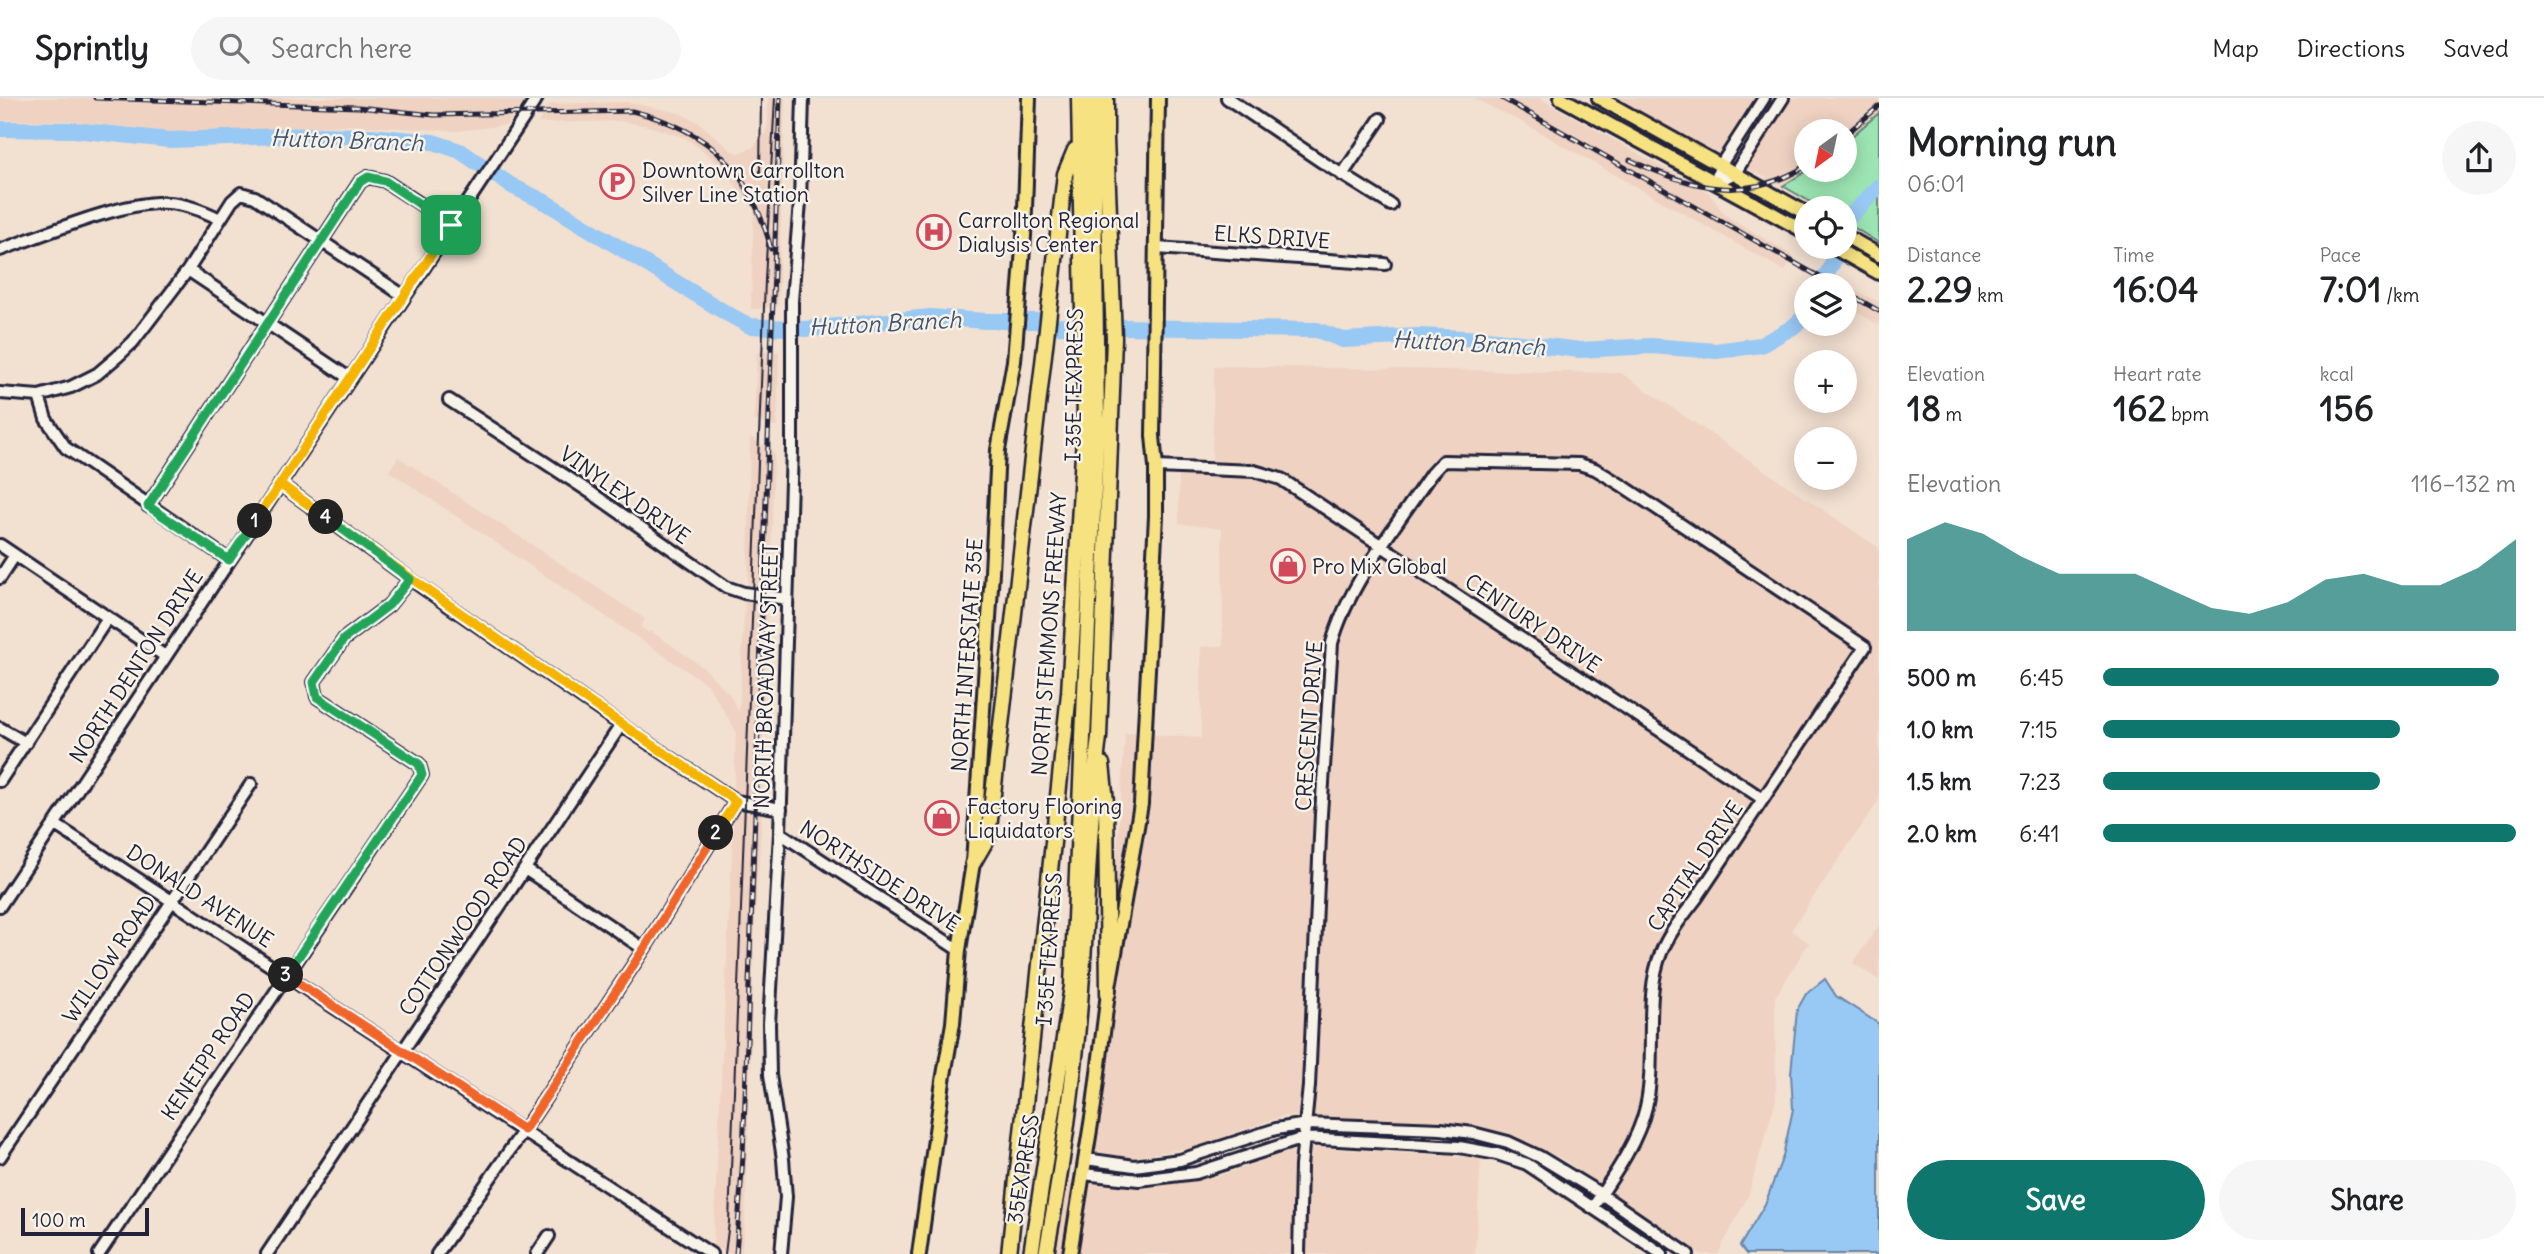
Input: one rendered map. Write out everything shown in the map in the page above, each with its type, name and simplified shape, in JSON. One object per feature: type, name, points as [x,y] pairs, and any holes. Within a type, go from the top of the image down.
[{"type":"highway","name":"NORTH STEMMONS FREEWAY","points":[[1046,1254],[1056,1202],[1082,979],[1099,737],[1098,422],[1078,145],[1079,98]]},
{"type":"highway","name":"I 35E TEXPRESS","points":[[1056,1090],[1072,986],[1098,422],[1093,98]]},
{"type":"highway","name":"NORTH STEMMONS FREEWAY","points":[[1009,1254],[1098,422],[1114,338],[1106,98]]},
{"type":"highway","points":[[972,863],[988,838],[1065,174],[1078,145]]},
{"type":"highway","points":[[1099,737],[1106,802],[1108,993]]},
{"type":"highway","name":"35EXPRESS","points":[[1031,1254],[1056,1090]]},
{"type":"main road","name":"NORTH INTERSTATE 35E","points":[[919,1254],[953,1023],[959,950],[972,863],[998,450],[1014,361],[1020,292],[1029,98]]},
{"type":"main road","points":[[1561,98],[1794,225]]},
{"type":"main road","points":[[1599,98],[1794,206]]},
{"type":"main road","points":[[1070,1254],[1108,993],[1141,804],[1150,650],[1156,467],[1153,436],[1158,101]]},
{"type":"main road","points":[[1857,242],[1879,255]]},
{"type":"main road","points":[[1855,259],[1878,272]]},
{"type":"street","name":"NORTH DENTON DRIVE","points":[[0,906],[472,192],[537,98]]},
{"type":"street","name":"NORTH BROADWAY STREET","points":[[780,1254],[786,1197],[770,1075],[769,1042],[781,809],[792,449],[792,302],[800,202],[803,98]]},
{"type":"street","points":[[1227,98],[1391,205]]},
{"type":"street","points":[[1715,183],[1720,166],[1765,98]]},
{"type":"street","points":[[1715,183],[1735,173],[1783,98]]},
{"type":"street","points":[[1342,175],[1381,119]]},
{"type":"street","points":[[148,506],[360,182],[368,177],[385,181],[451,225]]},
{"type":"street","points":[[0,393],[39,396],[71,387],[97,374],[133,342],[188,270],[232,201],[241,193],[255,197],[404,296]]},
{"type":"street","points":[[0,250],[111,212],[145,204],[189,206],[220,219]]},
{"type":"street","name":"ELKS DRIVE","points":[[1157,248],[1385,264]]},
{"type":"street","points":[[188,270],[349,378]]},
{"type":"street","points":[[39,396],[46,419],[66,448],[229,560]]},
{"type":"street","name":"VINYLEX DRIVE","points":[[449,400],[593,494],[718,582],[744,593],[787,599]]},
{"type":"street","name":"CRESCENT DRIVE","points":[[1300,1254],[1332,643],[1343,611],[1431,474],[1443,461],[1587,466],[1623,486],[1865,647]]},
{"type":"street","name":"CENTURY DRIVE","points":[[1156,467],[1254,471],[1281,479],[1763,799]]},
{"type":"street","name":"NORTHSIDE DRIVE","points":[[280,484],[410,579],[736,801],[781,809]]},
{"type":"street","points":[[0,545],[165,656]]},
{"type":"street","points":[[0,578],[15,555]]},
{"type":"street","name":"KENEIPP ROAD","points":[[99,1254],[422,775],[419,764],[317,697],[314,682],[344,639],[389,605],[410,579]]},
{"type":"street","points":[[0,781],[107,619]]},
{"type":"street","name":"CAPITAL DRIVE","points":[[1593,1207],[1638,1131],[1646,1109],[1652,1072],[1651,1027],[1655,978],[1660,954],[1675,926],[1696,899],[1865,647]]},
{"type":"street","name":"COTTONWOOD ROAD","points":[[267,1254],[621,725]]},
{"type":"street","points":[[0,728],[26,743]]},
{"type":"street","name":"WILLOW ROAD","points":[[0,1157],[251,784]]},
{"type":"street","points":[[437,1254],[524,1130],[644,949],[736,801]]},
{"type":"street","name":"DONALD AVENUE","points":[[54,824],[711,1254]]},
{"type":"street","name":"NORTHSIDE DRIVE","points":[[780,833],[959,950]]},
{"type":"street","points":[[525,869],[644,949]]},
{"type":"street","points":[[1086,1158],[1133,1166],[1180,1160],[1276,1129],[1307,1124],[1441,1129],[1482,1135],[1530,1152],[1601,1194],[1688,1254]]},
{"type":"street","points":[[1083,1174],[1139,1180],[1196,1173],[1304,1138],[1459,1147],[1497,1154],[1527,1164],[1662,1254]]},
{"type":"street","points":[[537,1254],[549,1236]]},
{"type":"shaded area","points":[[0,98],[527,98],[507,125],[458,131],[350,125],[181,133],[68,121],[0,120]]},
{"type":"shaded area","points":[[768,98],[785,98],[778,307],[751,309],[754,209],[720,165],[697,146],[685,138],[649,126],[619,121],[538,123],[550,104],[626,102],[679,113],[698,122],[732,151],[739,153],[753,147],[765,133],[768,125]]},
{"type":"shaded area","points":[[1473,98],[1539,98],[1709,193],[1725,215],[1794,256],[1785,271],[1518,120]]},
{"type":"shaded area","points":[[1617,98],[1879,98],[1879,113],[1857,132],[1857,119],[1794,119],[1794,179],[1783,186],[1709,150]]},
{"type":"shaded area","points":[[1857,292],[1879,302],[1879,325],[1857,312]]},
{"type":"shaded area","points":[[757,352],[779,352],[775,427],[754,420]]},
{"type":"shaded area","points":[[1214,366],[1621,373],[1879,548],[1879,800],[1791,930],[1809,943],[1775,997],[1776,1099],[1748,1196],[1718,1254],[1701,1254],[1561,1158],[1506,1135],[1426,1121],[1283,1116],[1194,1147],[1128,1158],[1092,1151],[1100,1115],[1125,733],[1201,738],[1201,647],[1223,646],[1222,529],[1179,523],[1179,460],[1212,461]]},
{"type":"shaded area","points":[[750,437],[774,452],[770,588],[748,585]]},
{"type":"shaded area","points":[[398,457],[645,619],[640,627],[649,633],[651,631],[704,668],[729,694],[739,713],[745,599],[767,605],[761,796],[759,798],[734,793],[736,731],[708,685],[389,471]]},
{"type":"shaded area","points":[[734,812],[762,813],[755,917],[745,1223],[741,1254],[731,1254],[713,1246]]},
{"type":"shaded area","points":[[1879,925],[1879,980],[1853,963]]},
{"type":"shaded area","points":[[1318,1148],[1481,1158],[1475,1254],[1042,1254],[1054,1179],[1153,1187],[1219,1176],[1288,1152]]},
{"type":"green space","points":[[1879,113],[1879,243],[1857,229],[1857,196],[1800,196],[1783,186],[1794,179],[1794,182],[1857,182],[1857,132]]},
{"type":"water","points":[[1825,979],[1836,996],[1879,1024],[1879,1254],[1746,1254],[1740,1246],[1765,1204],[1783,1156],[1793,1109],[1791,1073],[1797,1010],[1806,994]]},
{"type":"waterway","name":"Hutton Branch","points":[[0,129],[74,130],[170,140],[313,135],[371,136],[433,142],[460,151],[512,186],[547,203],[750,326],[806,329],[930,317],[1044,321],[1054,326],[1317,330],[1343,340],[1418,336],[1487,339],[1580,350],[1651,346],[1716,351],[1761,345],[1794,326]]},
{"type":"waterway","name":"Hutton Branch","points":[[1857,209],[1879,186]]},
{"type":"waterway","name":"Hutton Branch","points":[[1827,273],[1833,259]]},
{"type":"tram line","points":[[760,175],[761,98]]},
{"type":"tram line","points":[[725,1254],[729,1222],[765,280],[775,98]]},
{"type":"railway","points":[[95,98],[358,107],[434,115],[632,111],[684,130],[724,158],[752,198],[771,249]]},
{"type":"railway","points":[[736,1254],[743,1156],[780,98]]},
{"type":"railway","points":[[1502,98],[1813,273]]},
{"type":"railway","points":[[1857,125],[1879,106]]},
{"type":"railway","points":[[1630,160],[1675,178],[1718,188],[1761,185],[1794,172]]},
{"type":"railway","points":[[1857,298],[1879,311]]},
{"type":"place","name":"Downtown Carrollton Silver Line Station","points":[[617,182]]},
{"type":"place","name":"Carrollton Regional Dialysis Center","points":[[934,232]]},
{"type":"place","name":"Pro Mix Global","points":[[1288,566]]},
{"type":"place","name":"Factory Flooring Liquidators","points":[[942,818]]},
{"type":"route","points":[[451,225],[280,484],[345,531],[410,579],[389,605],[344,639],[314,682],[317,697],[419,764],[422,775],[286,975],[524,1130],[644,949],[736,801],[410,579],[280,484],[229,560],[148,506],[360,182],[368,177],[385,181],[451,225]]}]
